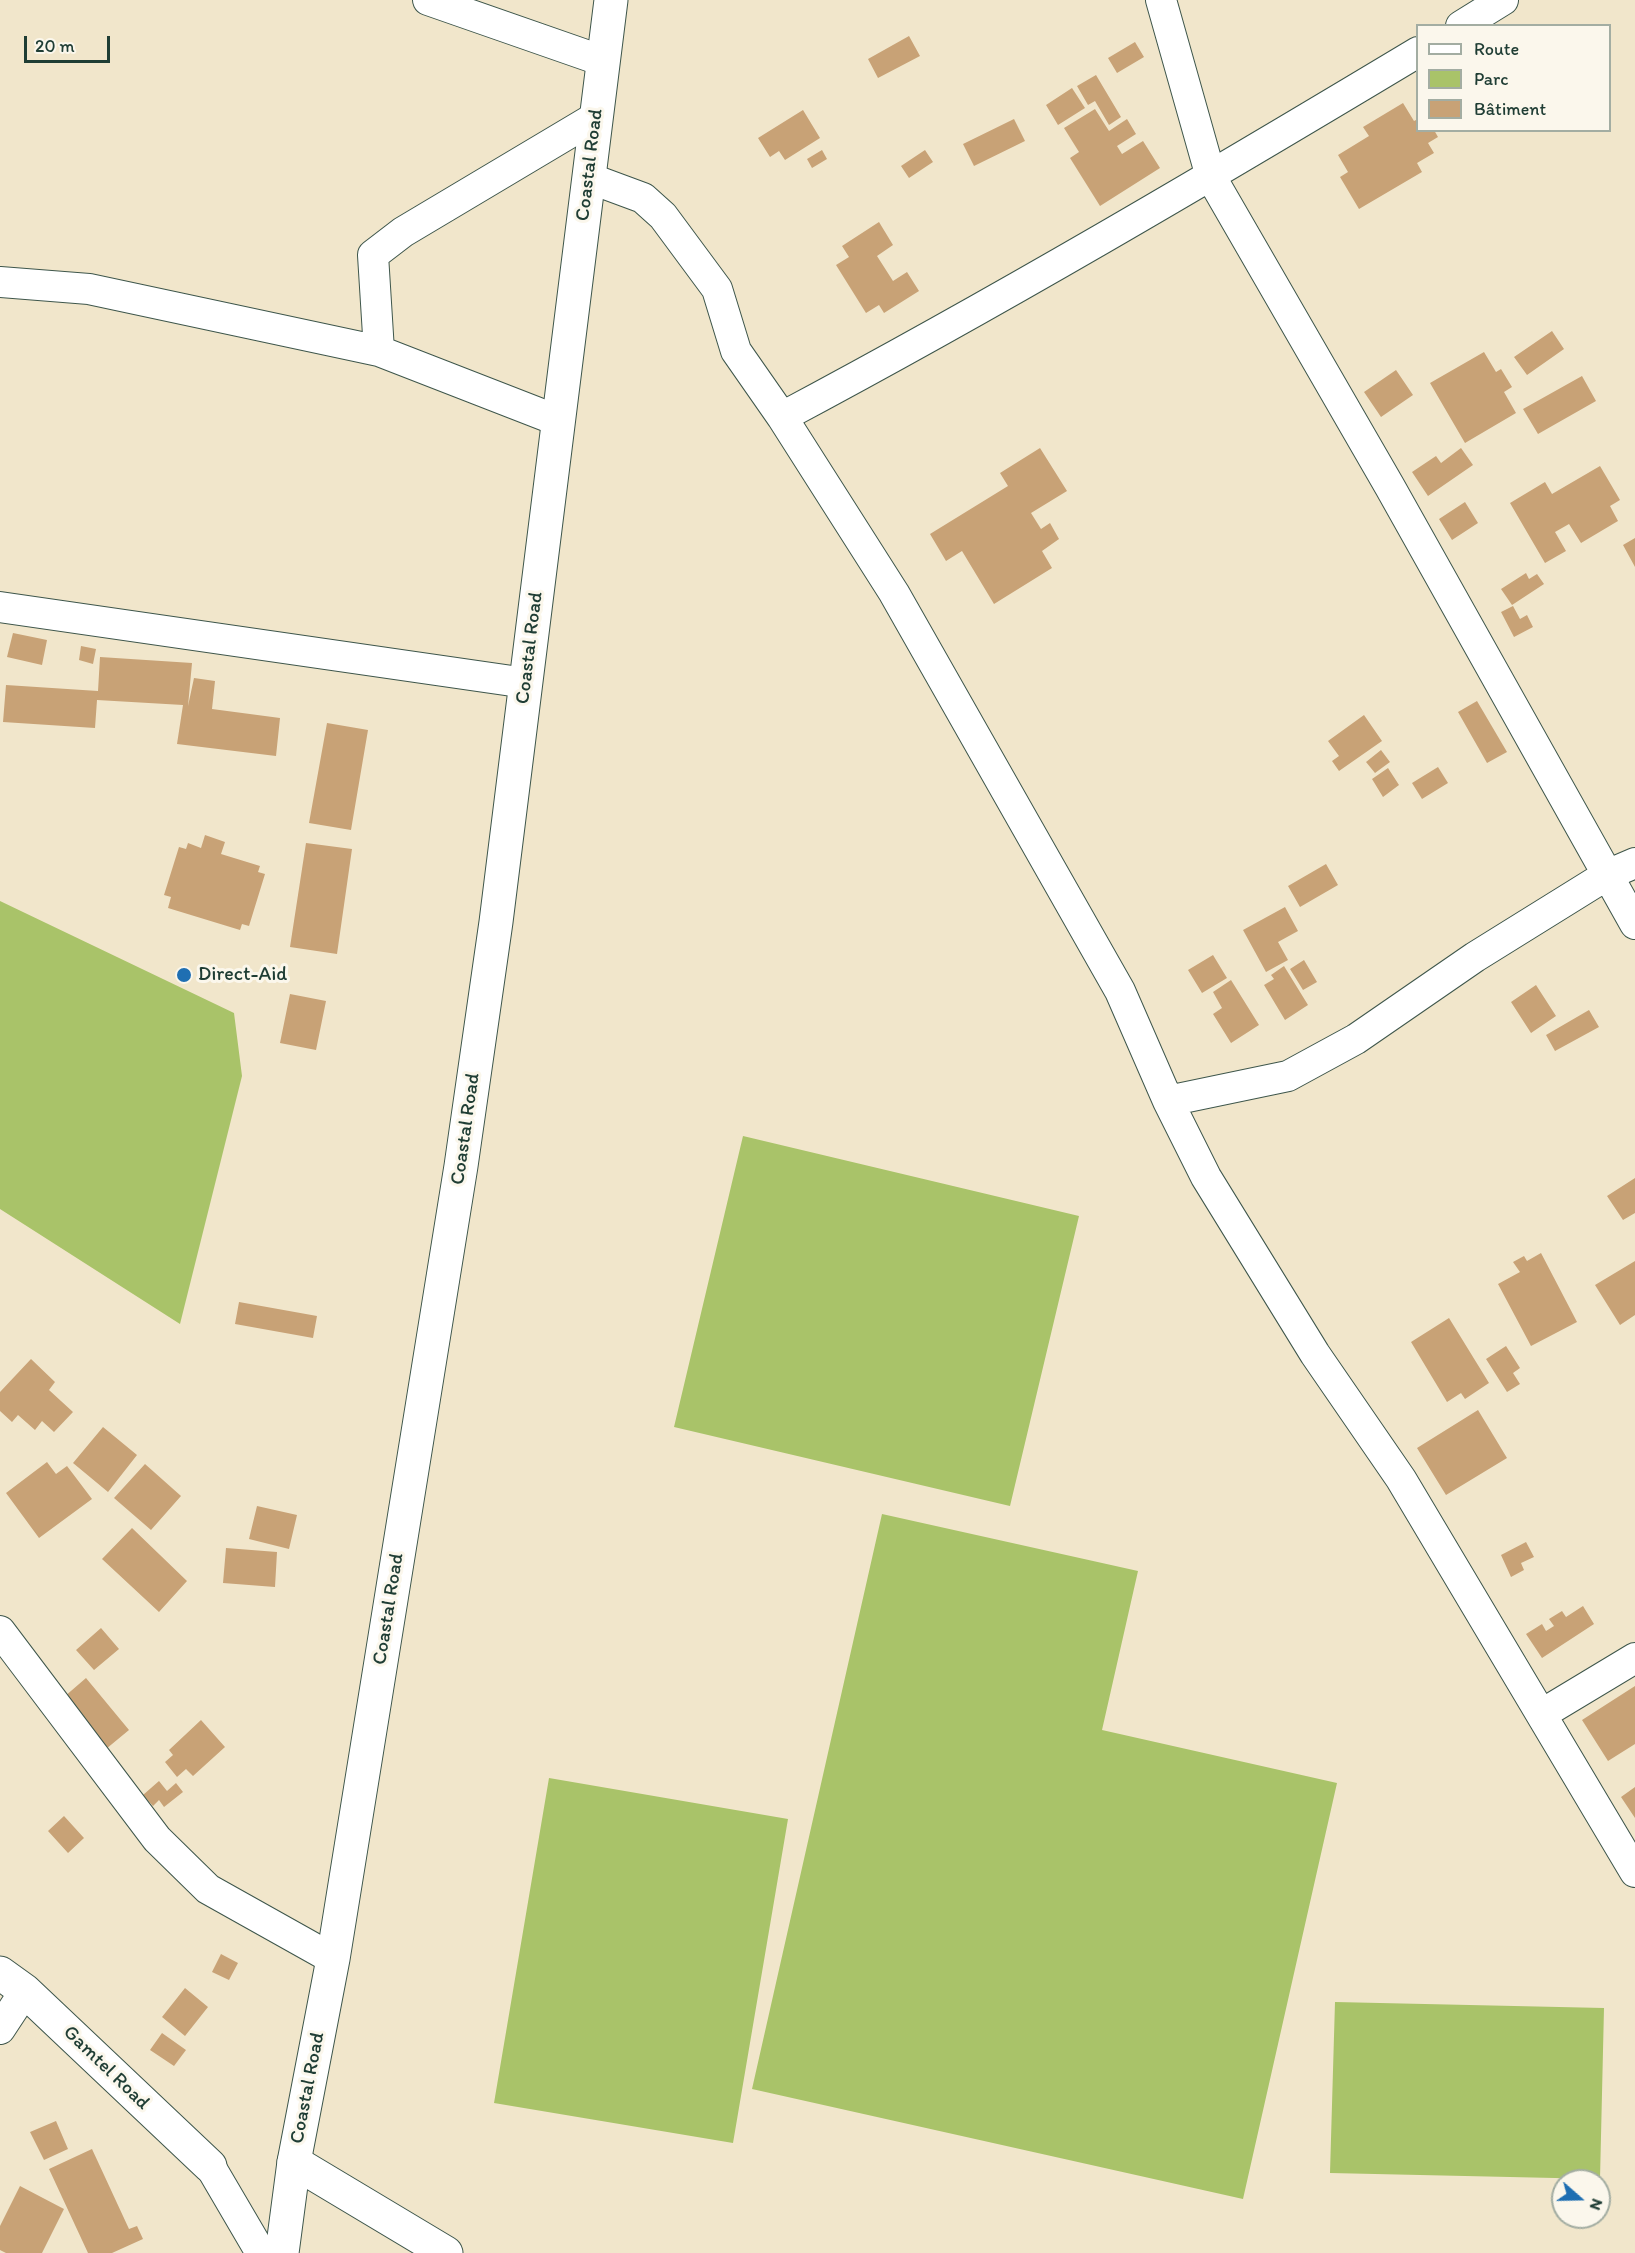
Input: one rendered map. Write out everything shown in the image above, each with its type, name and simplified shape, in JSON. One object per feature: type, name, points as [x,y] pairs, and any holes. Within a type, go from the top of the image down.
[{"type":"main road","name":"Coastal Road","points":[[282,2253],[294,2162],[333,1959],[461,1166],[496,922],[611,0]]},
{"type":"main road","name":"Gamtel Road","points":[[12,1982],[210,2166]]},
{"type":"main road","points":[[294,2162],[446,2253]]},
{"type":"street","points":[[428,0],[603,61]]},
{"type":"street","points":[[1161,0],[1211,177],[1390,487],[1635,924]]},
{"type":"street","points":[[1464,24],[1503,0]]},
{"type":"street","points":[[782,417],[960,321],[1211,177],[1416,53]]},
{"type":"street","points":[[379,351],[374,255],[404,232],[596,117]]},
{"type":"street","points":[[589,178],[643,198],[663,216],[717,289],[736,351],[782,417],[894,593],[1120,991],[1168,1101],[1206,1177],[1315,1354],[1401,1479],[1635,1872]]},
{"type":"street","points":[[0,282],[89,289],[379,351],[559,421]]},
{"type":"street","points":[[0,607],[526,682]]},
{"type":"street","points":[[1168,1101],[1288,1076],[1356,1039],[1475,957],[1607,875],[1635,863]]},
{"type":"street","points":[[0,1631],[157,1839],[208,1890],[333,1959]]},
{"type":"street","points":[[1542,1714],[1635,1658]]},
{"type":"street","points":[[0,2029],[12,1982]]},
{"type":"street","points":[[210,2166],[261,2253]]},
{"type":"green space","points":[[0,901],[234,1013],[242,1076],[180,1324],[0,1209]]},
{"type":"green space","points":[[743,1136],[1079,1216],[1010,1506],[674,1427]]},
{"type":"green space","points":[[882,1514],[1138,1571],[1102,1730],[1337,1783],[1243,2199],[752,2089]]},
{"type":"green space","points":[[549,1778],[788,1819],[733,2143],[494,2103]]},
{"type":"green space","points":[[1335,2002],[1604,2008],[1600,2169],[1551,2169],[1551,2178],[1330,2173]]},
{"type":"building","points":[[909,36],[920,56],[878,78],[868,59]]},
{"type":"building","points":[[1135,42],[1144,57],[1117,73],[1108,58]]},
{"type":"building","points":[[1096,75],[1121,117],[1109,125],[1095,101],[1088,105],[1077,86]]},
{"type":"building","points":[[1072,88],[1085,108],[1058,125],[1046,105]]},
{"type":"building","points":[[1403,103],[1414,121],[1416,120],[1416,132],[1435,132],[1438,137],[1428,143],[1434,153],[1417,163],[1422,172],[1359,209],[1340,177],[1348,172],[1338,155],[1369,136],[1363,127]]},
{"type":"building","points":[[1095,109],[1109,131],[1127,119],[1136,134],[1117,146],[1122,154],[1143,141],[1160,168],[1100,206],[1070,158],[1079,152],[1064,128]]},
{"type":"building","points":[[803,110],[820,138],[785,160],[779,151],[770,157],[758,138]]},
{"type":"building","points":[[1014,119],[1025,141],[974,166],[963,144]]},
{"type":"building","points":[[822,150],[827,159],[812,168],[807,159]]},
{"type":"building","points":[[925,150],[933,162],[909,178],[901,166]]},
{"type":"building","points":[[879,222],[893,245],[877,256],[893,281],[907,272],[919,291],[884,313],[879,305],[866,313],[836,265],[849,257],[842,246]]},
{"type":"building","points":[[1552,331],[1564,349],[1527,375],[1514,357]]},
{"type":"building","points":[[1484,352],[1496,372],[1501,369],[1512,387],[1504,392],[1516,413],[1465,443],[1430,383]]},
{"type":"building","points":[[1396,370],[1413,395],[1381,417],[1364,392]]},
{"type":"building","points":[[1582,376],[1596,401],[1538,434],[1523,409]]},
{"type":"building","points":[[1040,448],[1067,491],[1031,513],[1041,529],[1050,523],[1059,539],[1042,551],[1052,568],[994,604],[962,551],[946,561],[930,534],[1008,486],[1000,473]]},
{"type":"building","points":[[1461,448],[1473,465],[1428,496],[1412,472],[1436,456],[1441,463]]},
{"type":"building","points":[[1600,466],[1620,500],[1610,506],[1618,521],[1581,543],[1569,524],[1555,532],[1566,551],[1545,563],[1510,503],[1545,482],[1552,494]]},
{"type":"building","points":[[1465,502],[1478,523],[1452,540],[1439,519]]},
{"type":"building","points":[[1635,538],[1635,567],[1623,545]]},
{"type":"building","points":[[1526,573],[1529,579],[1537,574],[1544,584],[1512,605],[1501,589]]},
{"type":"building","points":[[1513,606],[1520,619],[1527,615],[1533,627],[1514,637],[1501,612]]},
{"type":"building","points":[[13,633],[47,640],[42,665],[7,657]]},
{"type":"building","points":[[81,646],[96,649],[93,664],[79,660]]},
{"type":"building","points":[[100,657],[192,663],[188,706],[194,678],[215,681],[212,709],[280,718],[276,756],[177,744],[183,705],[97,700],[95,728],[3,722],[6,685],[98,691]]},
{"type":"building","points":[[1477,701],[1507,752],[1487,763],[1458,712]]},
{"type":"building","points":[[1364,715],[1382,741],[1339,771],[1332,761],[1339,756],[1328,741]]},
{"type":"building","points":[[327,723],[368,730],[351,830],[309,823]]},
{"type":"building","points":[[1381,750],[1390,762],[1375,773],[1366,762]]},
{"type":"building","points":[[1438,767],[1448,783],[1422,799],[1412,783]]},
{"type":"building","points":[[1388,768],[1399,785],[1383,797],[1372,779]]},
{"type":"building","points":[[205,835],[225,842],[221,854],[260,866],[258,872],[265,874],[249,926],[242,924],[240,930],[168,908],[171,897],[164,895],[179,847],[186,849],[188,843],[201,848]]},
{"type":"building","points":[[306,843],[352,849],[337,954],[290,947]]},
{"type":"building","points":[[1326,864],[1338,885],[1300,907],[1288,886]]},
{"type":"building","points":[[1285,907],[1298,931],[1278,942],[1288,960],[1266,972],[1243,930]]},
{"type":"building","points":[[1213,955],[1227,978],[1202,993],[1188,970]]},
{"type":"building","points":[[1304,960],[1317,982],[1303,990],[1290,969]]},
{"type":"building","points":[[1284,966],[1308,1005],[1285,1020],[1264,985],[1274,979],[1271,975]]},
{"type":"building","points":[[1231,980],[1259,1025],[1231,1043],[1213,1014],[1222,1008],[1213,992]]},
{"type":"building","points":[[1536,985],[1556,1016],[1531,1033],[1511,1002]]},
{"type":"building","points":[[290,994],[326,1001],[316,1050],[280,1043]]},
{"type":"building","points":[[1589,1010],[1599,1027],[1555,1051],[1546,1035]]},
{"type":"building","points":[[1635,1178],[1635,1213],[1623,1220],[1607,1196]]},
{"type":"building","points":[[1541,1253],[1577,1322],[1531,1346],[1498,1284],[1520,1272],[1513,1262],[1524,1256],[1527,1261]]},
{"type":"building","points":[[1635,1261],[1635,1315],[1620,1325],[1595,1285]]},
{"type":"building","points":[[239,1302],[317,1316],[313,1338],[235,1324]]},
{"type":"building","points":[[1449,1318],[1489,1383],[1465,1399],[1461,1393],[1447,1402],[1411,1342]]},
{"type":"building","points":[[1506,1346],[1520,1368],[1513,1373],[1520,1384],[1507,1392],[1486,1359]]},
{"type":"building","points":[[31,1359],[55,1382],[49,1390],[73,1412],[54,1432],[42,1421],[35,1430],[18,1415],[12,1422],[0,1411],[0,1392]]},
{"type":"building","points":[[1478,1410],[1507,1458],[1446,1495],[1417,1448]]},
{"type":"building","points":[[103,1427],[137,1455],[108,1492],[73,1463]]},
{"type":"building","points":[[47,1462],[56,1474],[67,1466],[92,1499],[39,1538],[6,1493]]},
{"type":"building","points":[[145,1464],[181,1496],[151,1530],[114,1498]]},
{"type":"building","points":[[257,1506],[297,1515],[289,1549],[249,1539]]},
{"type":"building","points":[[132,1528],[187,1581],[159,1612],[102,1559]]},
{"type":"building","points":[[1526,1542],[1534,1557],[1521,1563],[1524,1570],[1511,1577],[1501,1555]]},
{"type":"building","points":[[226,1548],[277,1552],[275,1587],[223,1583]]},
{"type":"building","points":[[1583,1606],[1594,1624],[1542,1658],[1526,1634],[1542,1624],[1546,1631],[1554,1626],[1549,1619],[1562,1611],[1566,1617]]},
{"type":"building","points":[[101,1628],[119,1649],[94,1670],[76,1650]]},
{"type":"building","points":[[86,1678],[129,1730],[106,1749],[64,1697]]},
{"type":"building","points":[[1635,1686],[1635,1744],[1608,1761],[1582,1720]]},
{"type":"building","points":[[201,1720],[225,1747],[193,1776],[186,1769],[177,1777],[165,1762],[173,1755],[169,1750]]},
{"type":"building","points":[[159,1781],[167,1791],[176,1783],[183,1792],[164,1807],[159,1800],[153,1806],[143,1795]]},
{"type":"building","points":[[1635,1787],[1635,1818],[1621,1797]]},
{"type":"building","points":[[64,1816],[84,1838],[68,1853],[48,1831]]},
{"type":"building","points":[[221,1954],[238,1963],[229,1980],[212,1972]]},
{"type":"building","points":[[185,1988],[208,2007],[185,2036],[162,2017]]},
{"type":"building","points":[[162,2033],[186,2050],[174,2066],[150,2050]]},
{"type":"building","points":[[56,2121],[68,2149],[44,2160],[30,2132]]},
{"type":"building","points":[[92,2149],[129,2229],[137,2226],[143,2239],[112,2253],[88,2253],[49,2169]]},
{"type":"building","points":[[20,2186],[64,2209],[42,2253],[6,2253],[0,2250],[0,2226]]},
{"type":"place","name":"Direct-Aid","points":[[184,975]]}]
